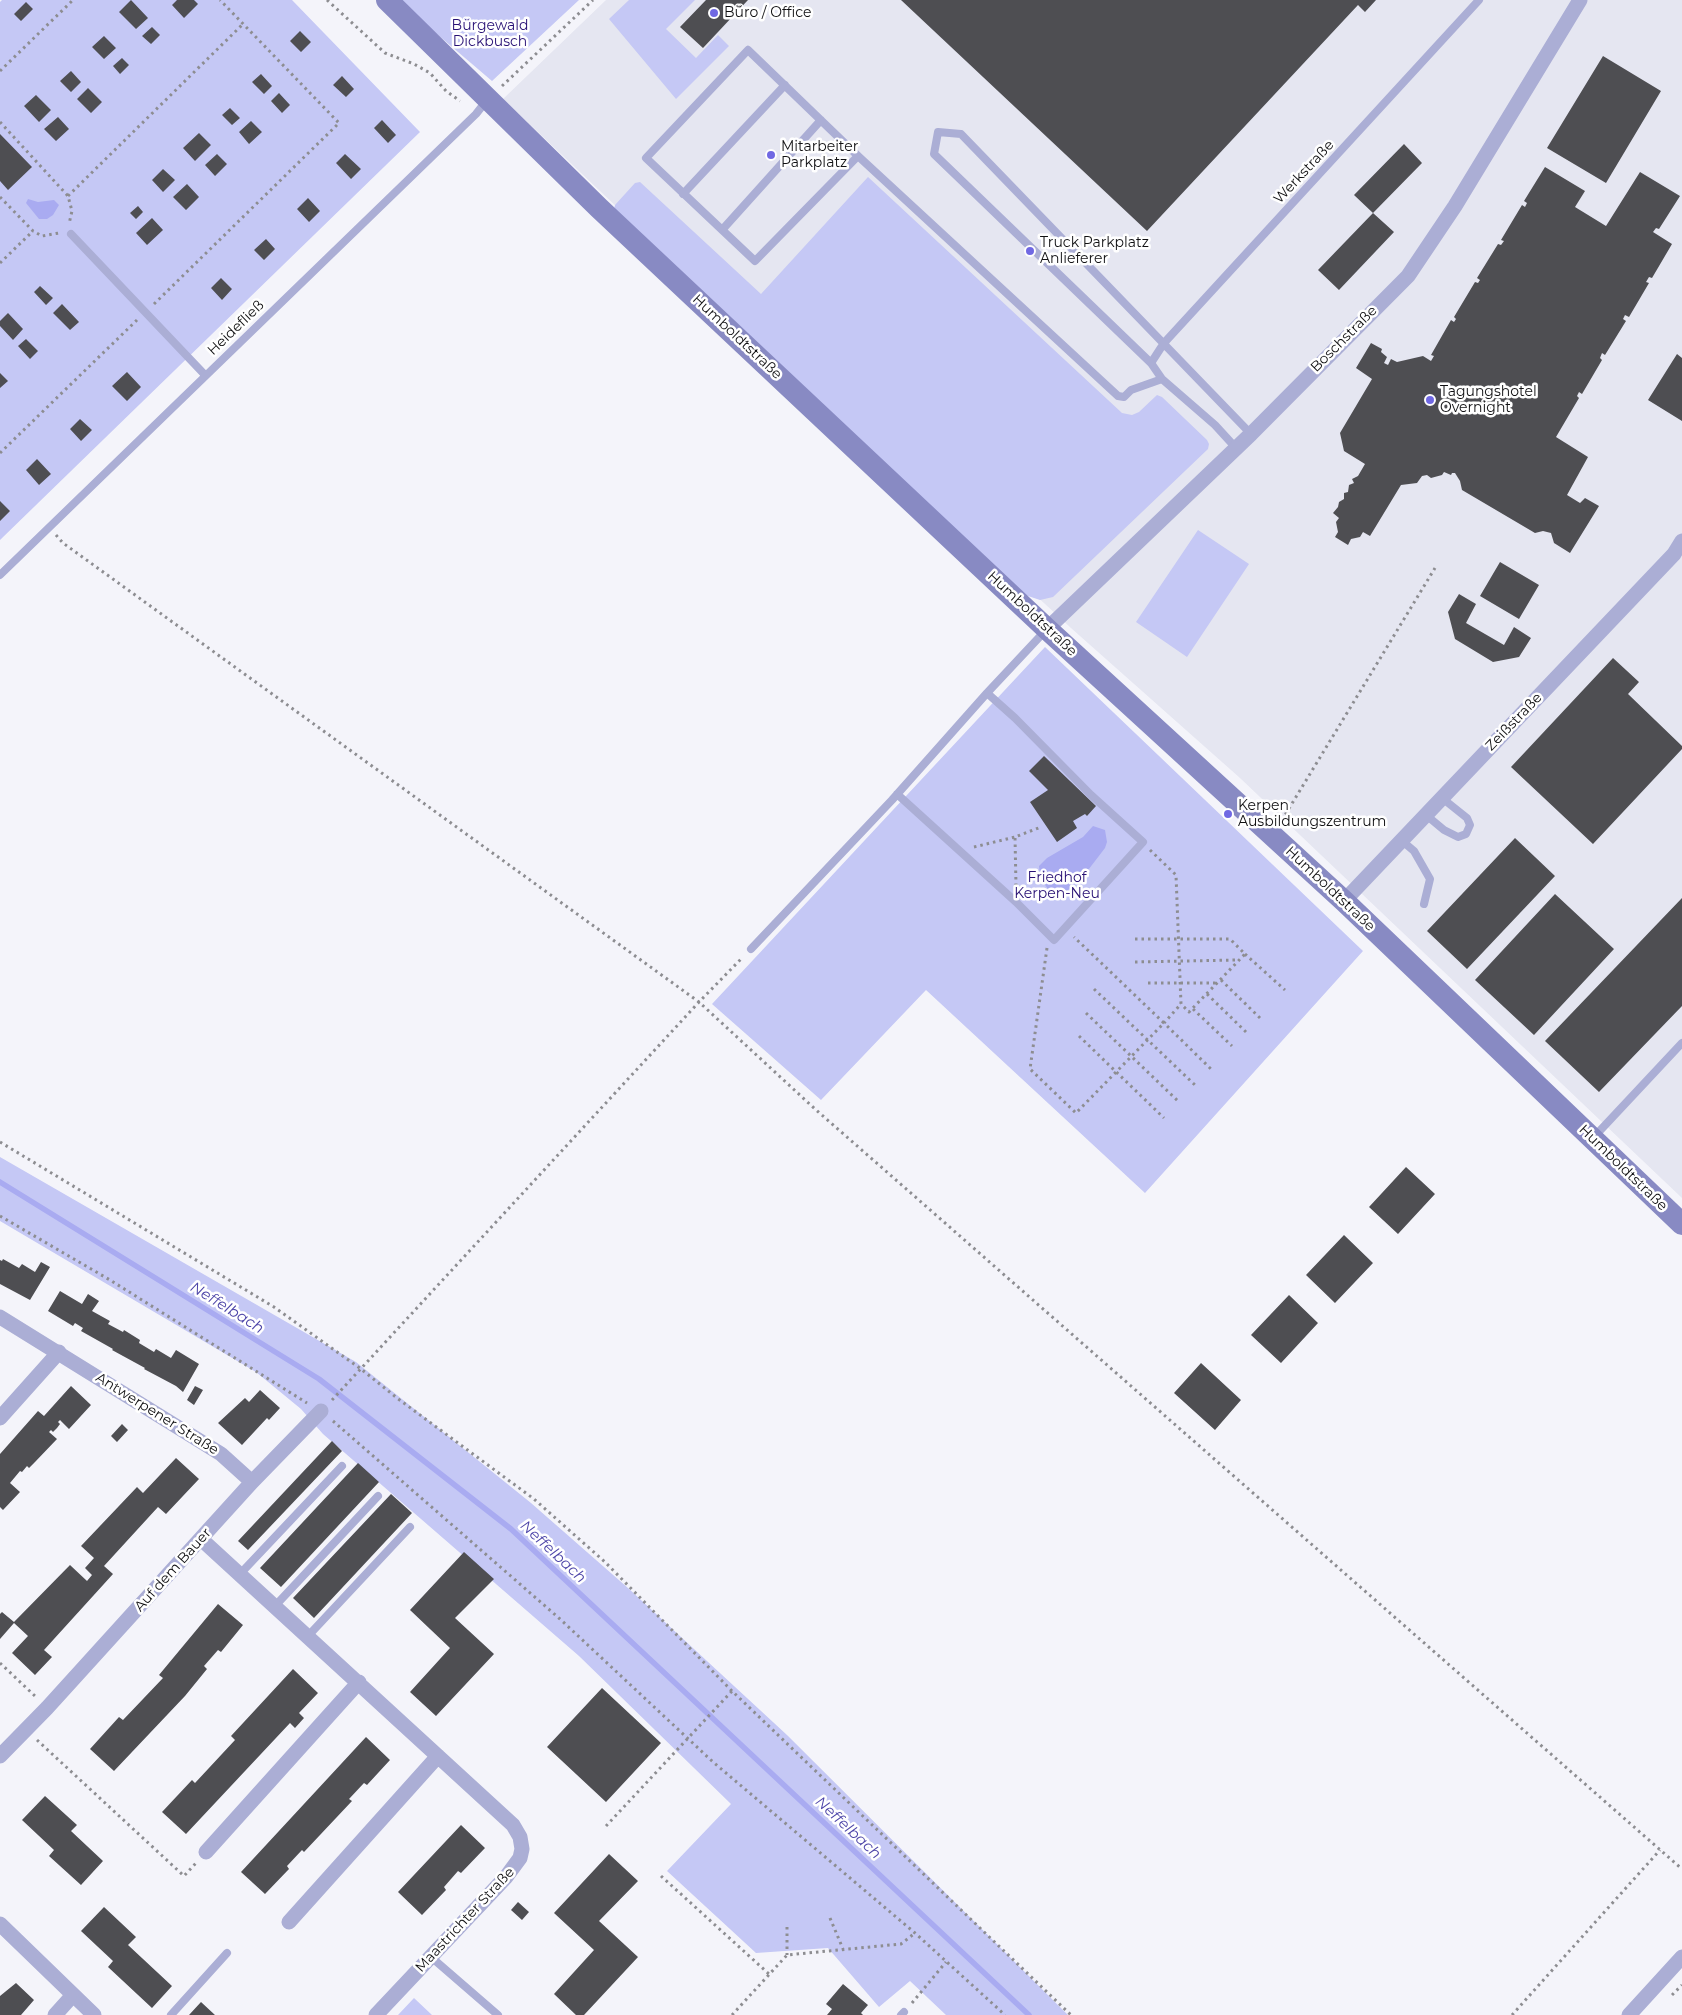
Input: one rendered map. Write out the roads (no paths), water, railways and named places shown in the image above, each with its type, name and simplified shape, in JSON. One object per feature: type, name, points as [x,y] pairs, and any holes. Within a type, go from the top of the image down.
[{"type":"street","name":"Humboldtstraße","points":[[387,0],[483,106],[606,215],[1047,629],[1344,901],[1682,1224]]},
{"type":"street","name":"Boschstraße","points":[[1047,629],[1251,434],[1408,276],[1455,206],[1580,0]]},
{"type":"street","name":"Zeißstraße","points":[[1344,901],[1674,554],[1682,541]]},
{"type":"street","name":"Antwerpener Straße","points":[[0,1317],[221,1454],[252,1482]]},
{"type":"street","points":[[0,1418],[59,1352]]},
{"type":"street","name":"Auf dem Bauer","points":[[0,1756],[47,1708],[252,1482],[321,1411]]},
{"type":"street","name":"Maastrichter Straße","points":[[201,1538],[513,1825],[520,1837],[522,1849],[520,1858],[506,1877],[376,2015]]},
{"type":"street","points":[[206,1852],[358,1682]]},
{"type":"street","points":[[289,1922],[438,1756]]},
{"type":"street","points":[[0,1924],[94,2015]]},
{"type":"street","points":[[1629,2015],[1682,1957]]},
{"type":"street","points":[[55,2015],[73,1995]]},
{"type":"lane","name":"Werkstraße","points":[[1151,363],[1164,344],[1479,0]]},
{"type":"lane","points":[[858,156],[755,261],[646,158],[748,50],[858,156],[1118,396],[1124,397],[1131,390],[1162,379]]},
{"type":"lane","points":[[683,194],[785,85]]},
{"type":"lane","name":"Heidefließ","points":[[0,575],[483,106]]},
{"type":"lane","points":[[722,230],[821,120]]},
{"type":"lane","points":[[1236,448],[1215,425],[1162,379],[1151,363],[934,154],[938,132],[961,134],[1251,434]]},
{"type":"lane","points":[[72,234],[205,374]]},
{"type":"lane","points":[[751,949],[897,794],[1047,629]]},
{"type":"lane","points":[[897,794],[1016,902],[1054,940],[1143,842],[987,693]]},
{"type":"lane","points":[[1426,815],[1444,830],[1458,837],[1466,834],[1470,825],[1467,818],[1442,798]]},
{"type":"lane","points":[[1401,840],[1414,851],[1430,879],[1424,904]]},
{"type":"lane","points":[[1593,1139],[1682,1043]]},
{"type":"lane","points":[[240,1574],[342,1466]]},
{"type":"lane","points":[[275,1606],[378,1496]]},
{"type":"lane","points":[[308,1636],[410,1527]]},
{"type":"lane","points":[[171,2015],[227,1952]]},
{"type":"lane","points":[[432,1957],[498,2015]]},
{"type":"waterway","name":"Neffelbach","points":[[0,1182],[319,1379],[511,1529],[1029,2015]]},
{"type":"place","name":"Büro / Office","points":[[714,13]]},
{"type":"place","name":"Mitarbeiter Parkplatz","points":[[771,155]]},
{"type":"place","name":"Truck Parkplatz Anlieferer","points":[[1030,251]]},
{"type":"place","name":"Tagungshotel Overnight","points":[[1430,400]]},
{"type":"place","name":"Kerpen Ausbildungszentrum","points":[[1228,814]]},
{"type":"park label","name":"Bürgewald Dickbusch","points":[[490,34]]},
{"type":"park label","name":"Friedhof Kerpen-Neu","points":[[1057,886]]}]
